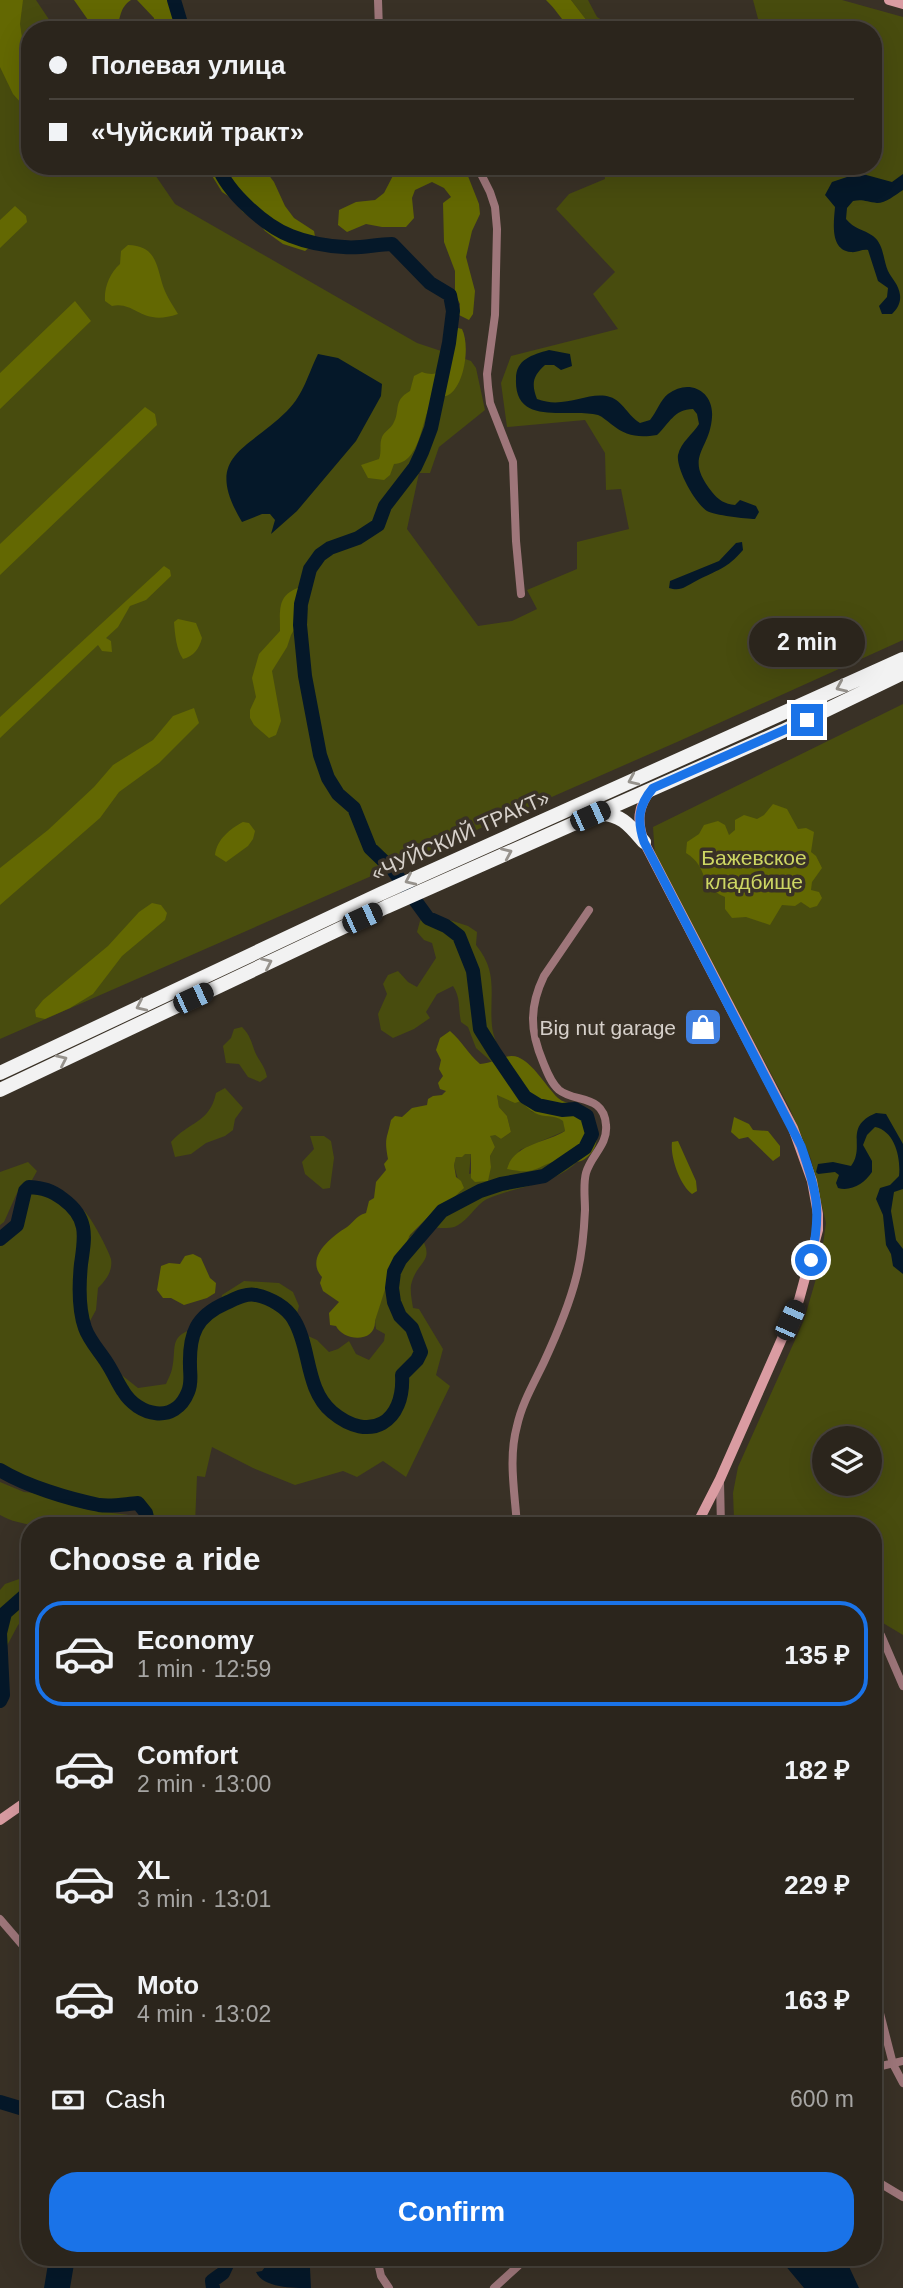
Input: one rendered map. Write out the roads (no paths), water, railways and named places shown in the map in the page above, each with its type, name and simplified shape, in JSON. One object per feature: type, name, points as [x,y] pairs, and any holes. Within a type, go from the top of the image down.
[{"type":"highway","name":"«ЧУЙСКИЙ ТРАКТ»","points":[[0,1073],[442,873],[903,659]]},
{"type":"highway","name":"«ЧУЙСКИЙ ТРАКТ»","points":[[442,873],[590,816],[783,731],[903,674]]},
{"type":"highway","points":[[590,816],[605,814],[617,817],[628,823],[644,842]]},
{"type":"highway","name":"«ЧУЙСКИЙ ТРАКТ»","points":[[0,1090],[383,900]]},
{"type":"street","points":[[378,0],[379,21]]},
{"type":"street","points":[[889,0],[903,4]]},
{"type":"street","points":[[482,175],[495,207],[496,281],[488,387],[490,403],[513,462],[516,541],[522,594]]},
{"type":"street","points":[[653,788],[639,813],[644,842],[793,1128],[807,1163],[817,1201],[818,1230],[799,1300],[701,1517]]},
{"type":"street","points":[[516,1517],[512,1474],[516,1427],[576,1278],[584,1234],[586,1173],[601,1149],[607,1127],[599,1108],[591,1101],[572,1097],[559,1090],[552,1082],[537,1048],[532,1021],[544,976],[589,910]]},
{"type":"street","points":[[720,1479],[721,1517]]},
{"type":"street","points":[[882,1637],[903,1686]]},
{"type":"street","points":[[0,1819],[21,1805]]},
{"type":"street","points":[[0,1919],[21,1944]]},
{"type":"street","points":[[882,2021],[893,2064],[903,2083]]},
{"type":"street","points":[[882,2066],[903,2061]]},
{"type":"street","points":[[882,2184],[903,2197]]},
{"type":"street","points":[[379,2266],[381,2276],[389,2288]]},
{"type":"street","points":[[495,2288],[518,2266]]},
{"type":"water","points":[[903,174],[903,190],[880,203],[853,201],[847,208],[846,219],[873,236],[879,243],[888,271],[899,291],[899,303],[892,314],[882,314],[879,306],[887,297],[888,288],[878,281],[868,250],[851,252],[844,250],[836,241],[835,207],[825,195],[832,182],[853,175],[866,175],[892,182]]},
{"type":"water","points":[[549,350],[570,354],[572,366],[561,370],[554,365],[545,365],[538,373],[534,380],[537,399],[547,402],[594,396],[610,397],[640,423],[650,420],[665,396],[676,389],[692,387],[704,394],[712,408],[712,417],[700,454],[699,470],[712,492],[722,501],[735,505],[740,500],[756,506],[759,512],[755,519],[707,511],[687,485],[680,469],[678,455],[684,442],[699,424],[693,409],[676,414],[657,435],[644,436],[622,431],[598,415],[545,412],[533,410],[524,404],[518,394],[516,379],[519,367],[531,356]]},
{"type":"water","points":[[318,354],[338,358],[382,384],[381,396],[356,441],[297,511],[271,534],[275,520],[270,514],[262,514],[242,522],[231,500],[227,482],[228,468],[234,456],[293,404],[302,391]]},
{"type":"water","points":[[742,542],[743,550],[727,565],[683,588],[669,588],[670,581],[719,561],[736,543]]},
{"type":"water","points":[[876,1113],[886,1114],[903,1144],[903,1189],[894,1192],[891,1211],[896,1240],[903,1249],[903,1274],[893,1266],[886,1245],[883,1215],[876,1199],[880,1188],[890,1185],[899,1176],[898,1154],[887,1134],[875,1127],[867,1135],[863,1145],[872,1161],[872,1172],[857,1186],[838,1188],[836,1183],[839,1175],[835,1172],[816,1172],[818,1164],[833,1162],[851,1166],[857,1151],[860,1124]]},
{"type":"water","points":[[48,2266],[74,2266],[70,2288],[44,2288]]},
{"type":"water","points":[[311,2266],[311,2288],[279,2286],[265,2281],[256,2272],[265,2267]]},
{"type":"water","points":[[786,2266],[849,2266],[859,2288],[804,2288]]},
{"type":"waterway","points":[[174,0],[180,21]]},
{"type":"waterway","points":[[0,1239],[17,1225],[25,1191],[29,1187],[43,1189],[59,1196],[77,1213],[84,1237],[80,1296],[85,1328],[123,1391],[130,1400],[147,1411],[166,1413],[182,1402],[188,1392],[191,1344],[201,1320],[216,1308],[240,1297],[252,1295],[272,1301],[291,1315],[323,1403],[346,1422],[372,1427],[391,1416],[398,1405],[402,1375],[421,1352],[412,1328],[400,1316],[394,1302],[394,1272],[400,1260],[442,1211],[480,1191],[544,1176],[585,1148],[592,1134],[587,1116],[575,1109],[562,1110],[538,1105],[525,1097],[495,1053],[480,1029],[473,971],[459,936],[446,926],[428,918],[393,870],[370,848],[354,808],[338,794],[328,778],[320,755],[305,676],[300,625],[301,604],[310,569],[320,555],[330,548],[358,538],[378,525],[385,506],[415,467],[431,428],[449,343],[453,311],[450,295],[430,283],[392,244],[331,246],[303,240],[281,231],[248,207],[222,175]]},
{"type":"waterway","points":[[0,1470],[61,1496],[109,1506],[138,1503],[147,1517]]},
{"type":"waterway","points":[[0,1701],[3,1695],[0,1633],[5,1613],[21,1599]]},
{"type":"waterway","points":[[0,2102],[21,2108]]},
{"type":"waterway","points":[[213,2288],[212,2281],[223,2273],[226,2266]]},
{"type":"place","name":"Big nut garage","points":[[703,1027]]},
{"type":"park label","name":"Бажевское кладбище","points":[[754,869]]}]
